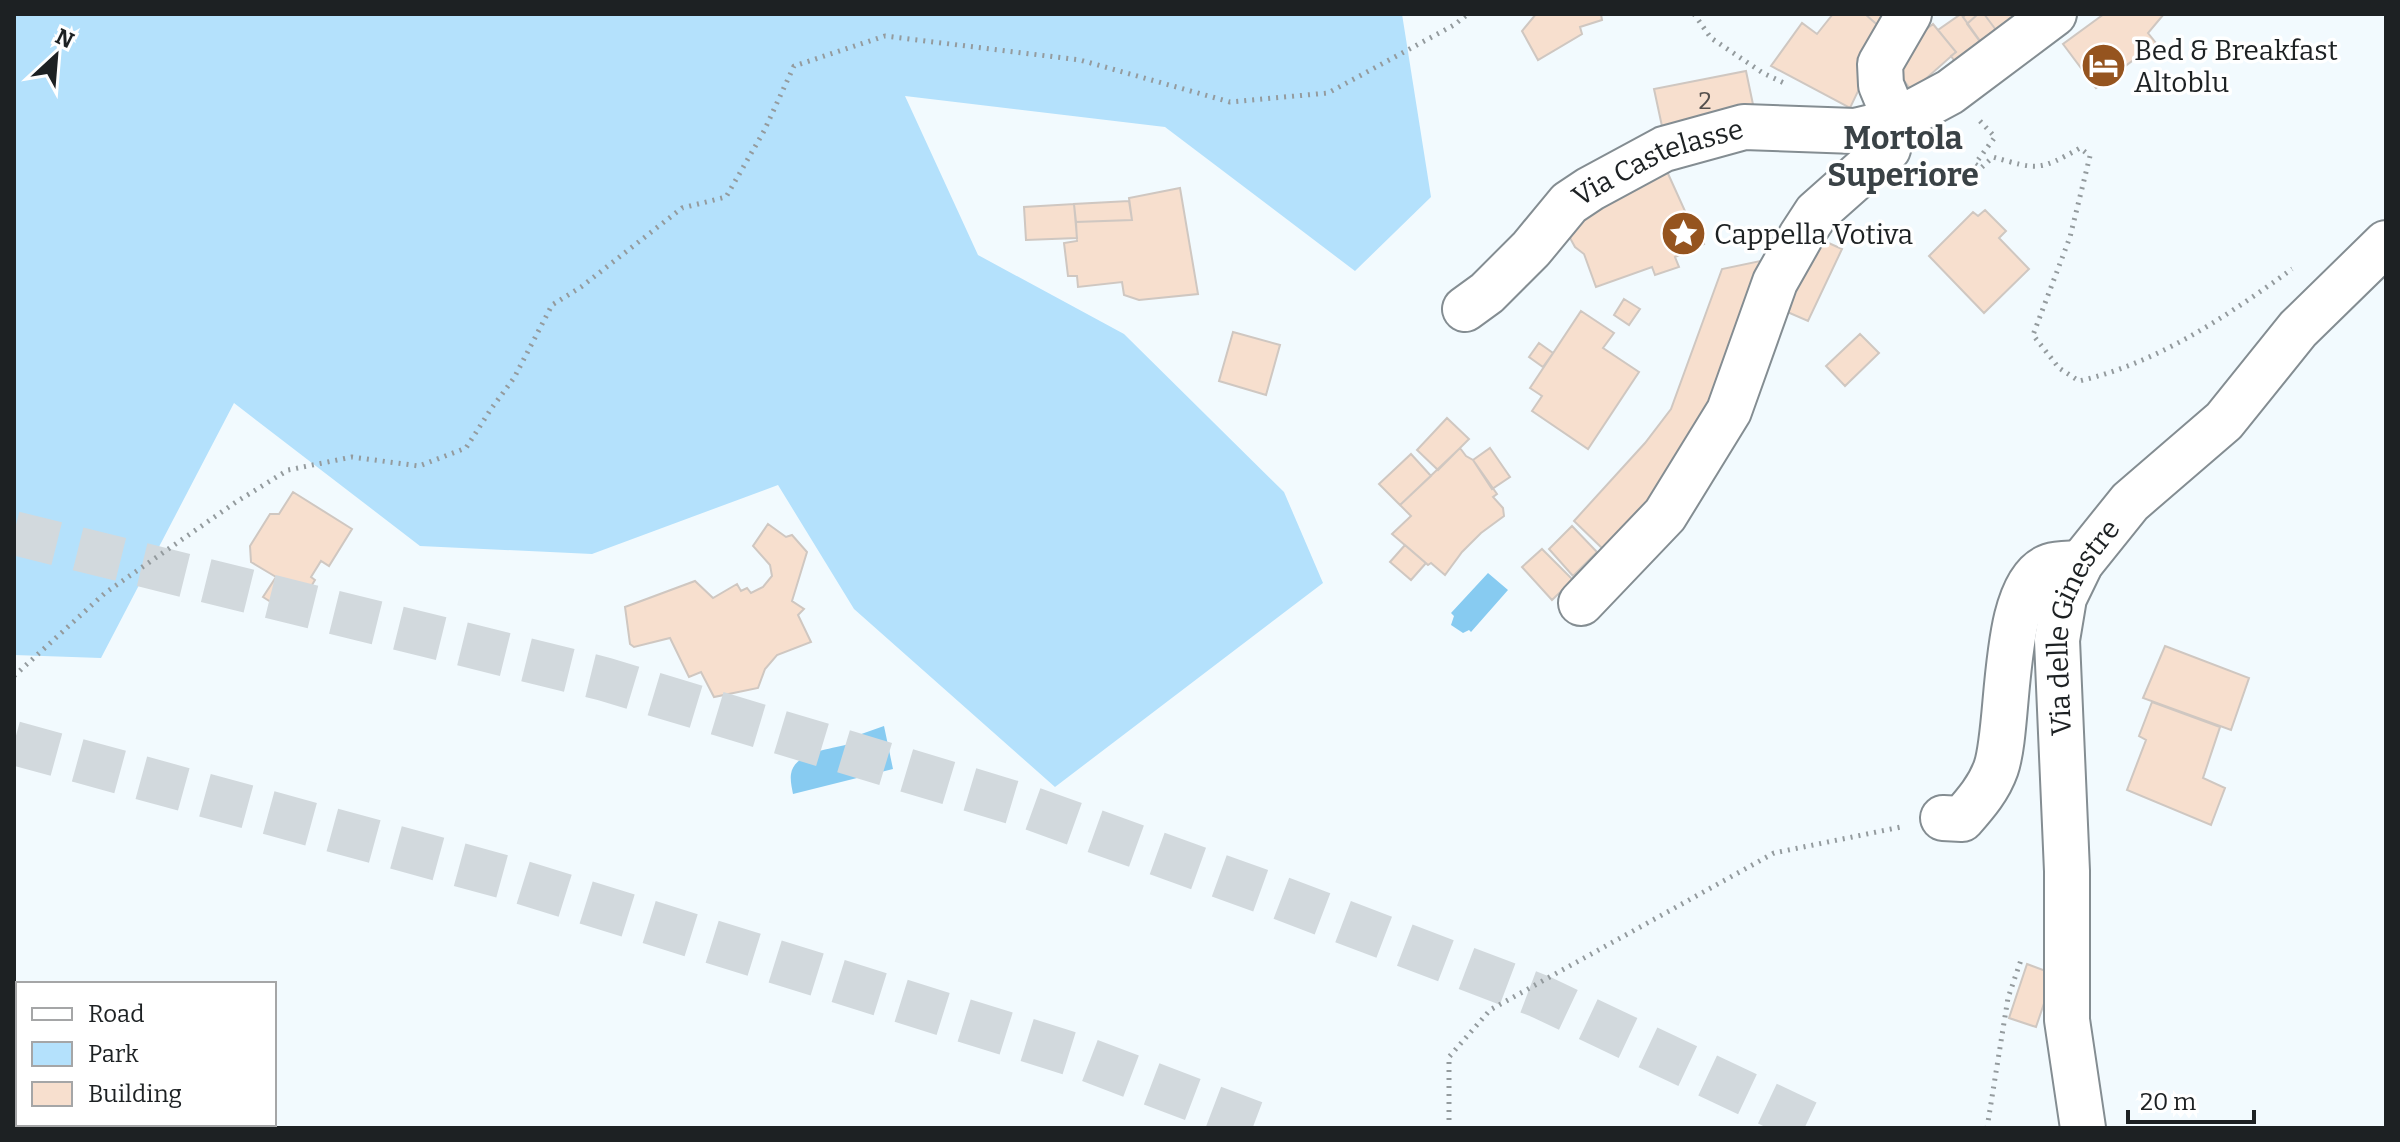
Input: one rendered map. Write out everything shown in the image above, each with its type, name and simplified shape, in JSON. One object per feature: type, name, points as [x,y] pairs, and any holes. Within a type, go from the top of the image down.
[{"type":"street","points":[[1581,603],[1665,515],[1704,455],[1729,411],[1775,282],[1816,213],[1888,149],[1896,121],[1881,85],[1880,64],[1909,14]]},
{"type":"street","points":[[1896,121],[1950,92],[2054,14]]},
{"type":"street","name":"Via Castelasse","points":[[1465,309],[1487,293],[1531,249],[1569,203],[1664,149],[1744,127],[1855,131],[1896,121]]},
{"type":"street","name":"Via delle Ginestre","points":[[2083,1128],[2067,1020],[2067,871],[2057,640],[2064,598],[2081,563],[2130,502],[2224,421],[2298,329],[2386,243]]},
{"type":"street","points":[[1943,818],[1962,819],[1982,797],[1996,767],[2012,633],[2023,597],[2035,577],[2049,566],[2081,563]]},
{"type":"path","points":[[14,676],[105,593],[236,502],[288,470],[352,457],[419,466],[466,448],[514,378],[552,305],[581,287],[682,208],[726,197],[764,131],[794,66],[885,36],[1080,60],[1230,102],[1328,93],[1454,25],[1468,14]]},
{"type":"path","points":[[1694,14],[1711,38],[1763,73],[1786,84]]},
{"type":"path","points":[[1995,137],[1975,164],[1981,168],[1993,157],[2029,167],[2049,165],[2080,148],[2090,156],[2070,237],[2033,335],[2059,368],[2079,381],[2107,375],[2167,348],[2234,311],[2298,266]]},
{"type":"path","points":[[1449,1128],[1449,1057],[1490,1010],[1774,853],[1943,818]]},
{"type":"path","points":[[1987,1128],[2008,998],[2023,951]]},
{"type":"green space","points":[[14,14],[1402,14],[1431,197],[1355,271],[1165,127],[905,96],[978,255],[1124,334],[1284,492],[1323,583],[1055,787],[854,609],[778,485],[592,554],[420,546],[234,403],[101,658],[14,655]]},
{"type":"shaded area","points":[[1488,573],[1508,590],[1471,632],[1463,633],[1451,625],[1454,616],[1451,613]]},
{"type":"shaded area","points":[[884,726],[893,769],[793,794],[791,774],[799,761],[806,756],[849,744],[850,738]]},
{"type":"building","points":[[1536,14],[1601,14],[1602,20],[1580,27],[1582,34],[1538,60],[1522,31]]},
{"type":"building","points":[[1833,14],[1865,14],[1882,29],[1872,62],[1850,108],[1771,66],[1802,23],[1817,34]]},
{"type":"building","points":[[1865,14],[1894,14],[1882,29]]},
{"type":"building","points":[[1961,14],[1984,47],[1958,66],[1951,56],[1956,52],[1938,30]]},
{"type":"building","points":[[1966,14],[2027,14],[1983,45],[1963,17]]},
{"type":"building","points":[[1978,14],[1984,14],[1999,34],[1984,47],[1967,24]]},
{"type":"building","name":"Bed & Breakfast Altoblu","points":[[2104,14],[2164,14],[2148,33],[2156,43],[2096,88],[2063,44]]},
{"type":"building","points":[[1933,24],[1956,52],[1912,91],[1888,60]]},
{"type":"building","points":[[1746,71],[1755,114],[1663,131],[1654,89]]},
{"type":"building","points":[[1665,167],[1689,220],[1693,218],[1704,244],[1675,257],[1679,267],[1655,275],[1652,267],[1596,287],[1584,254],[1575,247],[1567,225]]},
{"type":"building","points":[[1180,188],[1198,294],[1139,300],[1124,295],[1122,282],[1078,287],[1077,276],[1068,276],[1064,243],[1077,241],[1076,222],[1132,220],[1129,198]]},
{"type":"building","points":[[1129,201],[1132,220],[1076,222],[1074,204]]},
{"type":"building","points":[[1074,204],[1077,238],[1026,240],[1024,207]]},
{"type":"building","points":[[1985,210],[2006,231],[1999,238],[2029,269],[1984,313],[1929,256],[1973,212],[1978,216]]},
{"type":"building","points":[[1822,240],[1842,249],[1808,321],[1785,311]]},
{"type":"building","points":[[1765,260],[1708,427],[1660,495],[1603,549],[1574,521],[1645,443],[1671,409],[1722,269]]},
{"type":"building","points":[[1624,299],[1640,309],[1629,325],[1614,315]]},
{"type":"building","points":[[1581,311],[1614,333],[1603,348],[1639,372],[1588,449],[1532,411],[1542,396],[1530,388]]},
{"type":"building","points":[[1233,332],[1280,345],[1266,395],[1219,381]]},
{"type":"building","points":[[1860,334],[1879,353],[1845,386],[1826,366]]},
{"type":"building","points":[[1539,343],[1553,353],[1543,367],[1529,357]]},
{"type":"building","points":[[1447,418],[1469,439],[1438,470],[1417,450]]},
{"type":"building","points":[[1460,448],[1473,460],[1497,494],[1493,497],[1503,508],[1504,516],[1462,552],[1445,575],[1431,563],[1428,565],[1392,534],[1411,516],[1400,505]]},
{"type":"building","points":[[1490,448],[1510,477],[1492,489],[1473,460]]},
{"type":"building","points":[[1411,454],[1431,476],[1400,505],[1379,484]]},
{"type":"building","points":[[293,492],[352,529],[329,566],[321,561],[311,577],[315,580],[293,616],[263,597],[276,577],[251,562],[250,546],[270,514],[279,514]]},
{"type":"building","points":[[768,524],[786,537],[792,535],[807,552],[792,601],[804,609],[798,615],[811,642],[777,655],[765,669],[758,688],[714,697],[701,672],[689,677],[670,638],[634,647],[630,644],[625,607],[695,581],[713,598],[737,584],[741,591],[747,588],[751,593],[763,587],[772,576],[770,565],[753,546]]},
{"type":"building","points":[[1572,526],[1597,552],[1573,576],[1549,549]]},
{"type":"building","points":[[1405,545],[1426,563],[1411,580],[1390,562]]},
{"type":"building","points":[[1542,549],[1573,580],[1552,600],[1522,567]]},
{"type":"building","points":[[2165,646],[2249,678],[2231,730],[2143,698]]},
{"type":"building","points":[[2152,702],[2220,727],[2203,778],[2225,788],[2211,825],[2127,790],[2146,740],[2139,736]]},
{"type":"building","points":[[2027,964],[2054,974],[2036,1027],[2009,1018]]},
{"type":"tunnel","points":[[14,533],[604,679],[1025,806],[1539,996],[1819,1128]]},
{"type":"tunnel","points":[[14,743],[508,878],[1078,1056],[1268,1128]]},
{"type":"place","name":"Bed & Breakfast Altoblu","points":[[2103,66]]},
{"type":"place","name":"Cappella Votiva","points":[[1683,234]]},
{"type":"district","name":"Mortola Superiore","points":[[1903,156]]}]
